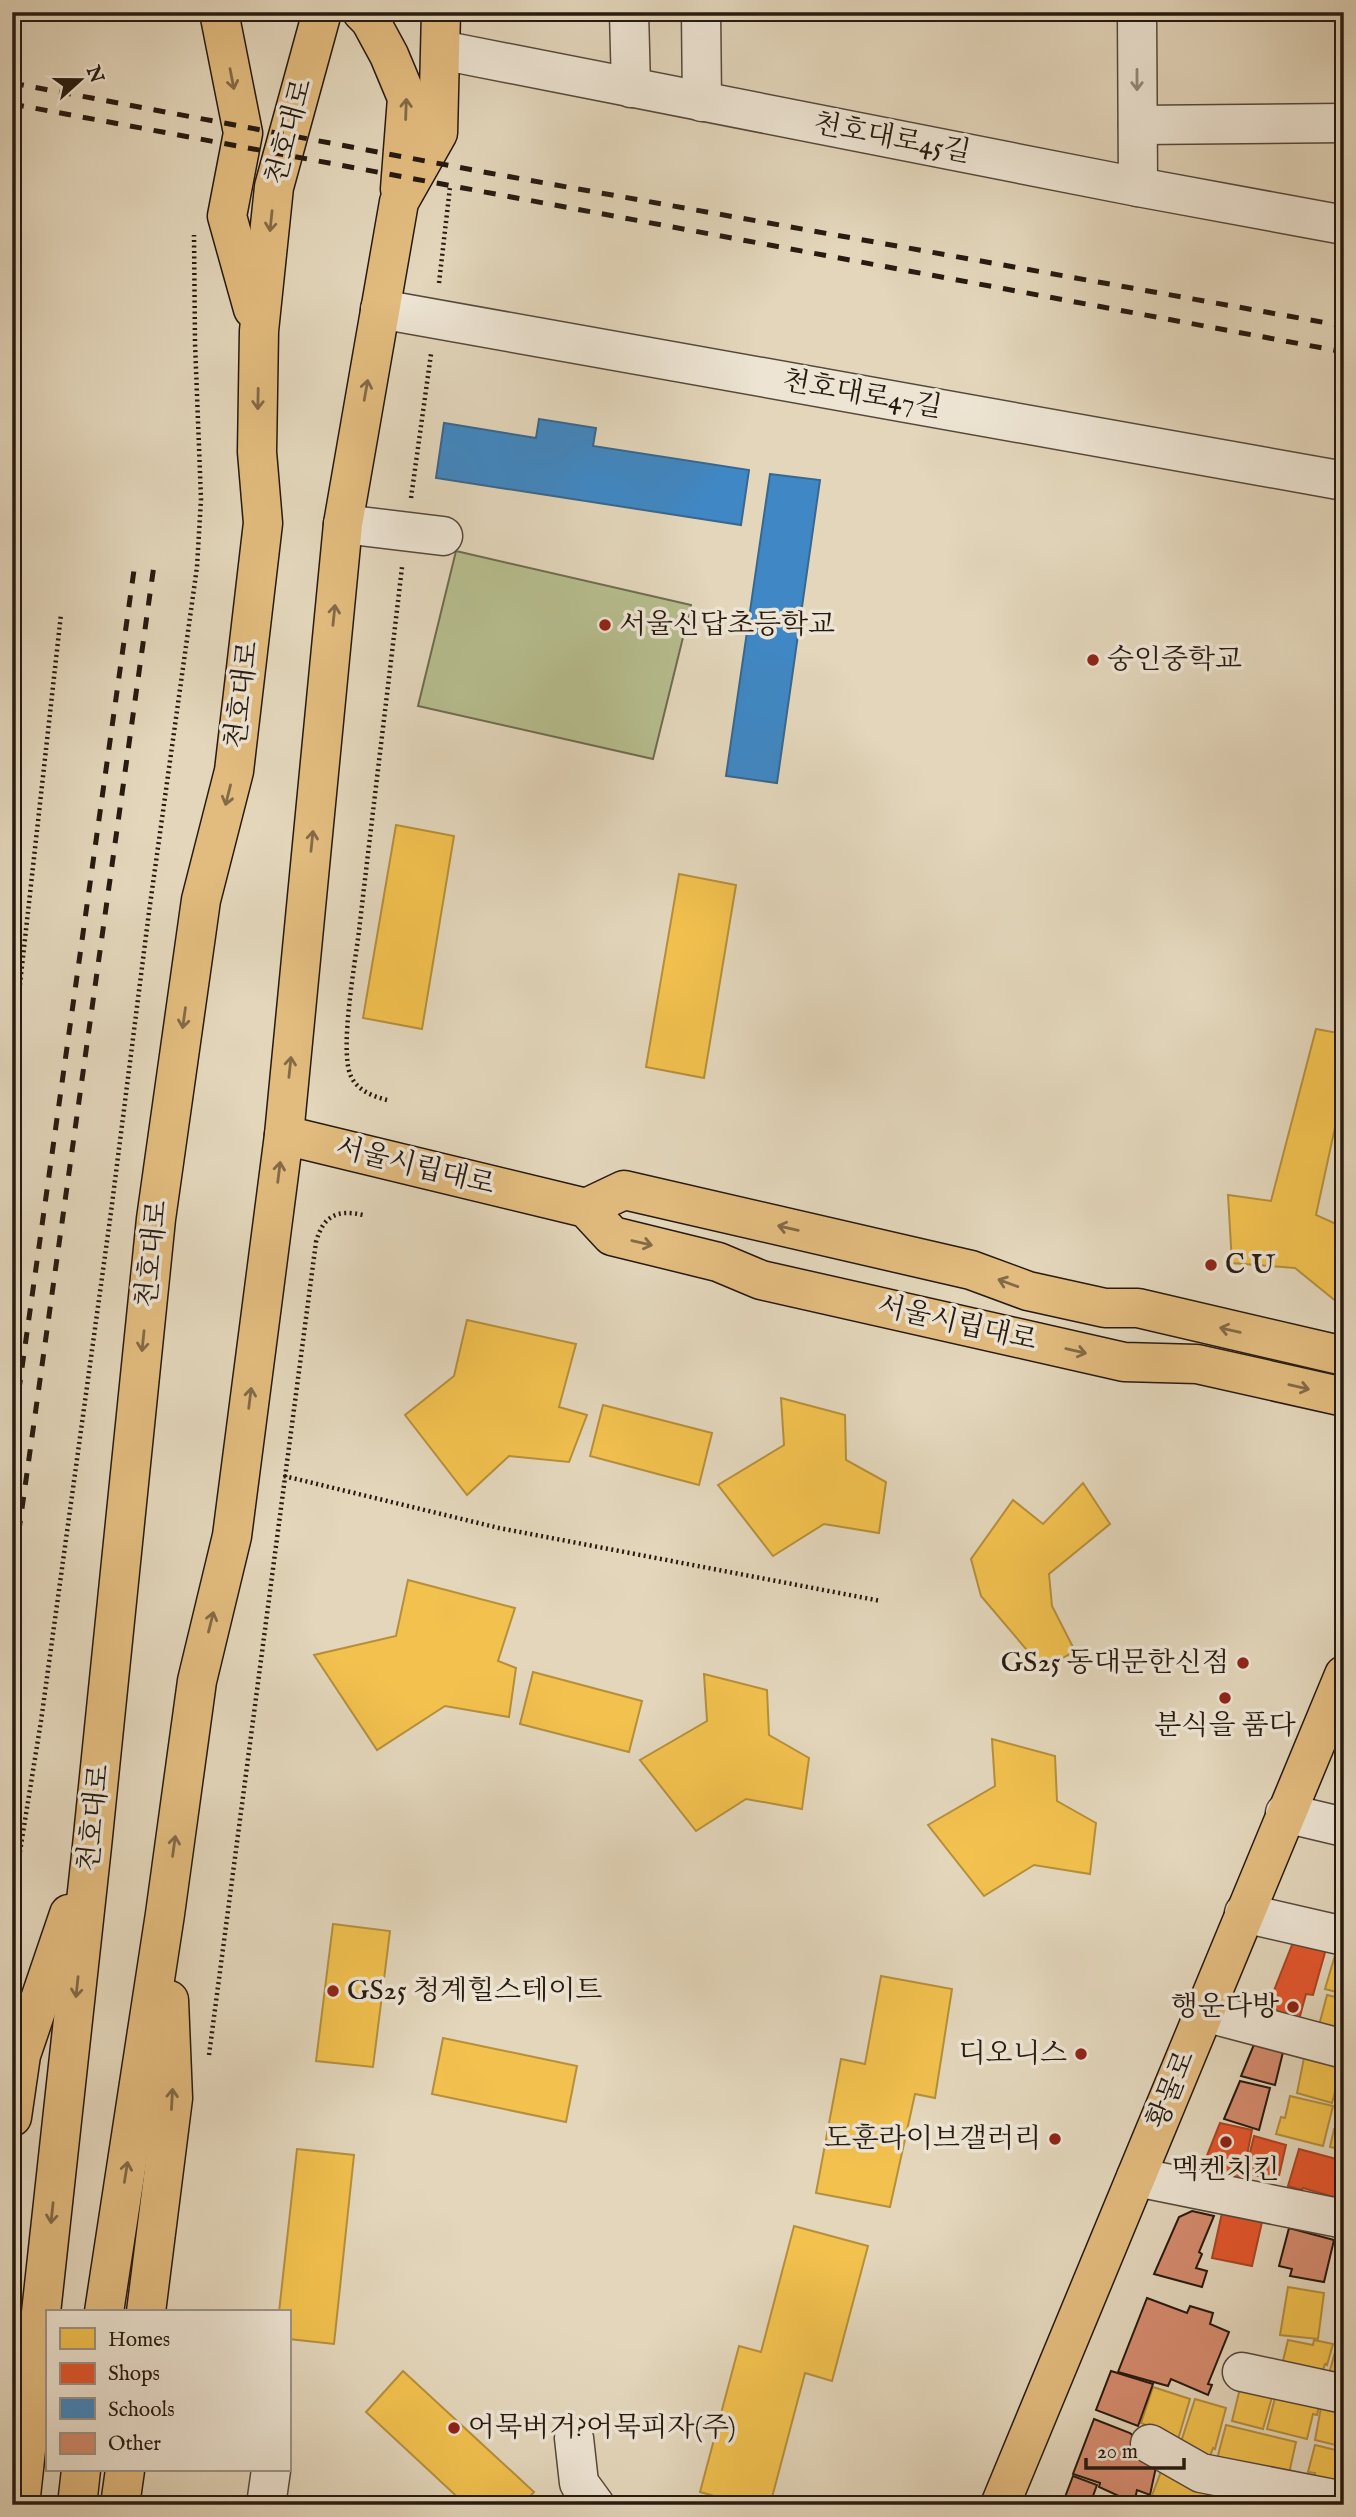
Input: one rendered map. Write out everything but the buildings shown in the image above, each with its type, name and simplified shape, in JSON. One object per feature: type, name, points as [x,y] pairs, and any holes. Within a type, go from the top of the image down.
[{"type":"main road","points":[[219,12],[243,133],[227,216],[259,331]]},
{"type":"main road","name":"천호대로","points":[[20,2505],[92,1846],[156,1219],[201,901],[234,771],[263,523],[257,452],[259,331],[274,187],[322,12]]},
{"type":"main road","points":[[104,2310],[165,1914],[197,1681],[232,1536],[284,1135],[343,524],[399,202],[407,98],[389,55],[370,20],[362,12]]},
{"type":"main road","points":[[399,202],[438,133],[441,12]]},
{"type":"main road","name":"서울시립대로","points":[[284,1135],[586,1208],[612,1236],[718,1262],[761,1280],[1124,1362],[1197,1364],[1344,1397]]},
{"type":"main road","name":"서울시립대로","points":[[586,1208],[624,1190],[971,1270],[1028,1291],[1105,1308],[1138,1308],[1344,1356]]},
{"type":"main road","name":"황물로","points":[[1000,2505],[1344,1675]]},
{"type":"main road","points":[[12,2117],[21,2055],[92,1846]]},
{"type":"main road","points":[[146,2310],[173,2098],[165,1914]]},
{"type":"main road","points":[[77,2505],[81,2472]]},
{"type":"main road","points":[[120,2505],[125,2472]]},
{"type":"street","points":[[629,12],[631,88]]},
{"type":"street","points":[[701,12],[702,102]]},
{"type":"street","points":[[1137,12],[1138,187]]},
{"type":"street","name":"천호대로45길","points":[[441,50],[1344,225]]},
{"type":"street","points":[[1138,125],[1344,123]]},
{"type":"street","name":"천호대로47길","points":[[380,309],[1344,481]]},
{"type":"street","points":[[343,524],[443,536]]},
{"type":"street","points":[[1285,1813],[1344,1826]]},
{"type":"street","points":[[1244,1913],[1344,1936]]},
{"type":"street","points":[[1204,2012],[1344,2049]]},
{"type":"street","points":[[1136,2176],[1344,2219]]},
{"type":"street","points":[[1242,2372],[1344,2394]]},
{"type":"street","points":[[574,2438],[579,2483],[595,2505]]},
{"type":"street","points":[[1150,2444],[1201,2473],[1344,2501]]},
{"type":"street","points":[[266,2505],[271,2472]]},
{"type":"path","points":[[411,504],[451,180]]},
{"type":"path","points":[[12,1901],[41,1721],[197,567],[201,499],[195,343]]},
{"type":"path","points":[[387,1100],[369,1095],[358,1086],[350,1075],[347,1057],[355,964],[403,559]]},
{"type":"path","points":[[12,1056],[61,614]]},
{"type":"path","points":[[12,986],[16,1022]]},
{"type":"path","points":[[208,2066],[317,1235],[326,1221],[335,1215],[347,1211],[363,1214]]},
{"type":"path","points":[[285,1476],[499,1528],[881,1601]]},
{"type":"green space","points":[[456,551],[691,605],[653,759],[418,706]]},
{"type":"railway","points":[[12,83],[489,173],[1344,326]]},
{"type":"railway","points":[[12,104],[1344,352]]},
{"type":"railway","points":[[12,1439],[135,563]]},
{"type":"railway","points":[[12,1580],[154,565]]},
{"type":"place","name":"서울신답초등학교","points":[[605,625]]},
{"type":"place","name":"숭인중학교","points":[[1093,660]]},
{"type":"place","name":"C U","points":[[1211,1265]]},
{"type":"place","name":"GS25 동대문한신점","points":[[1243,1663]]},
{"type":"place","name":"분식을 품다","points":[[1225,1698]]},
{"type":"place","name":"GS25 청계힐스테이트","points":[[333,1991]]},
{"type":"place","name":"행운다방","points":[[1293,2007]]},
{"type":"place","name":"디오니스","points":[[1081,2054]]},
{"type":"place","name":"도훈라이브갤러리","points":[[1055,2139]]},
{"type":"place","name":"멕켄치킨","points":[[1226,2142]]},
{"type":"place","name":"어묵버거?어묵피자(주)","points":[[454,2428]]}]
